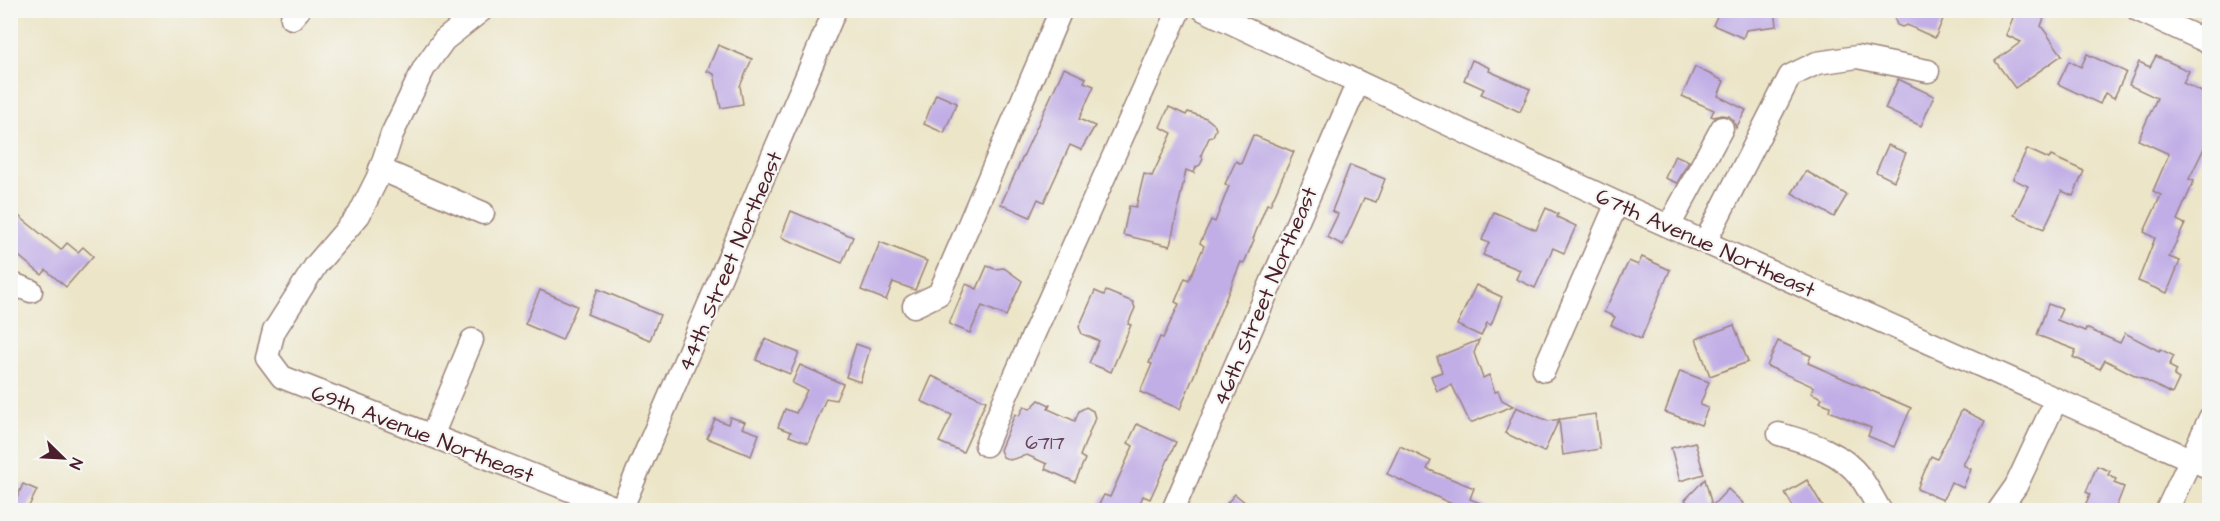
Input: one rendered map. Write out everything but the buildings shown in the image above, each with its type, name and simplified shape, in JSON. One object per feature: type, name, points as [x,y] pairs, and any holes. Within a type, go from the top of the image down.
[{"type":"street","name":"44th Street Northeast","points":[[621,510],[835,10]]},
{"type":"street","points":[[914,306],[939,294],[1061,10]]},
{"type":"street","points":[[986,446],[1006,396],[1179,10]]},
{"type":"street","name":"67th Avenue Northeast","points":[[1204,10],[1617,203],[2200,464]]},
{"type":"street","points":[[2138,10],[2210,43]]},
{"type":"street","points":[[481,11],[444,40],[424,68],[392,134],[380,169],[483,213]]},
{"type":"street","points":[[1705,242],[1790,76],[1817,63],[1857,57],[1928,71]]},
{"type":"street","name":"46th Street Northeast","points":[[1173,510],[1358,82]]},
{"type":"street","points":[[1669,226],[1722,128]]},
{"type":"street","name":"69th Avenue Northeast","points":[[380,169],[359,215],[316,265],[274,331],[267,357],[282,377],[621,510]]},
{"type":"street","points":[[1544,370],[1617,203]]},
{"type":"street","points":[[432,436],[472,340]]},
{"type":"street","points":[[1999,510],[2016,486],[2056,400]]},
{"type":"street","points":[[2167,510],[2200,464],[2210,418]]},
{"type":"street","points":[[1779,434],[1822,447],[1845,462],[1860,477],[1880,510]]}]
